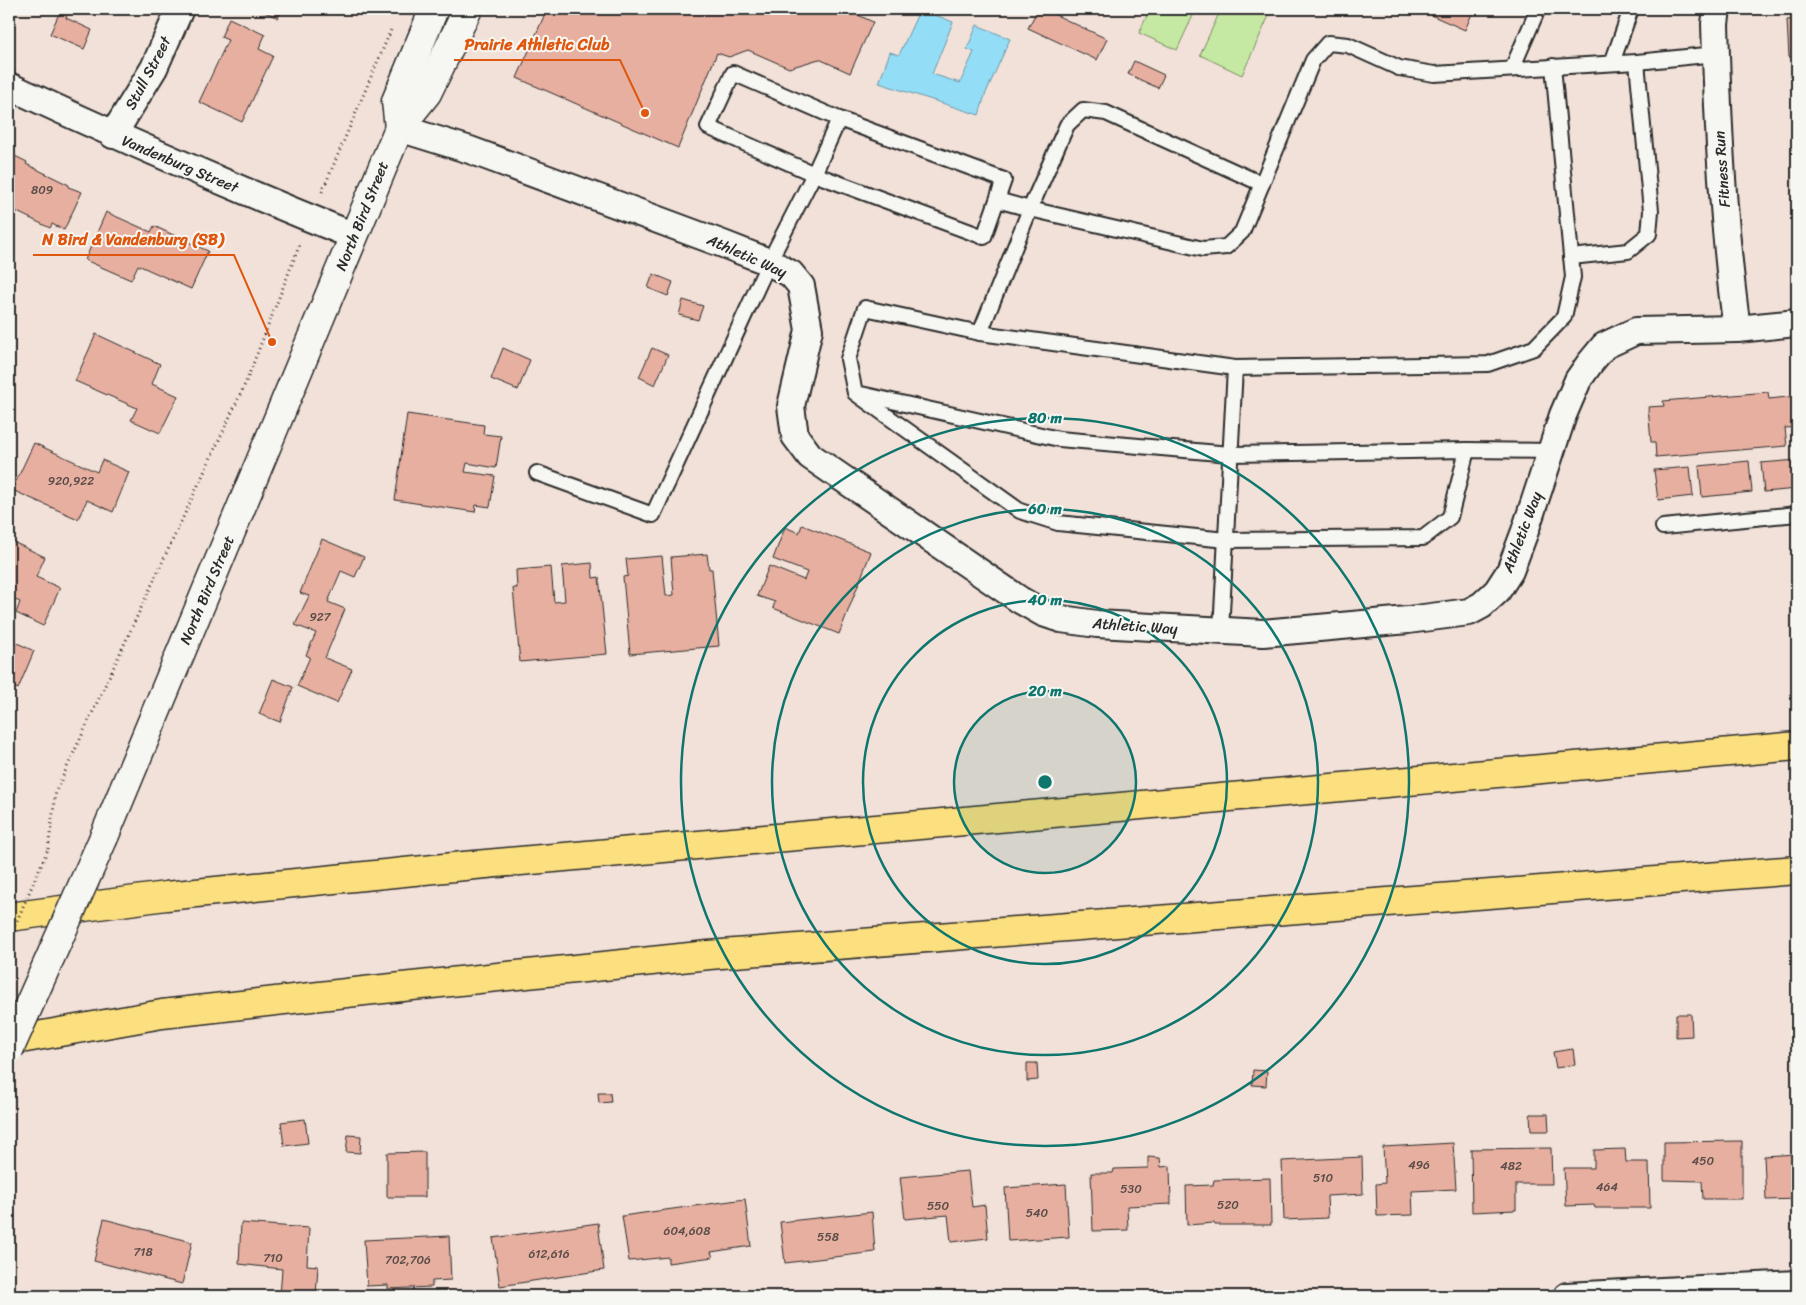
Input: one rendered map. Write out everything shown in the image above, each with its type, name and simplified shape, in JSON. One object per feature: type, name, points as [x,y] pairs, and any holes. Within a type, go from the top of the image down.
[{"type":"highway","points":[[9,918],[166,896],[474,865],[1797,746]]},
{"type":"highway","points":[[9,1041],[162,1014],[709,955],[1797,870]]},
{"type":"street","name":"Stull Street","points":[[113,135],[154,68],[180,9]]},
{"type":"street","name":"North Bird Street","points":[[398,128],[396,101],[434,9]]},
{"type":"street","name":"North Bird Street","points":[[9,1050],[104,837],[398,128],[427,93],[468,9]]},
{"type":"street","name":"Fitness Run","points":[[1717,9],[1715,24],[1722,181],[1737,329]]},
{"type":"street","name":"Vandenburg Street","points":[[9,86],[113,135],[354,236]]},
{"type":"street","name":"Athletic Way","points":[[398,128],[470,150],[723,244],[769,262],[791,274],[801,286],[809,330],[791,406],[795,436],[810,456],[1020,600],[1043,613],[1097,624],[1262,633],[1408,620],[1470,612],[1482,605],[1497,591],[1510,571],[1563,415],[1578,380],[1604,346],[1636,331],[1737,329],[1797,323]]},
{"type":"street","points":[[1567,1296],[1797,1284]]},
{"type":"lane","points":[[1512,69],[1538,9]]},
{"type":"lane","points":[[1612,63],[1631,9]]},
{"type":"lane","points":[[997,200],[1203,249],[1226,247],[1242,232],[1313,60],[1328,43],[1348,45],[1399,68],[1434,74],[1637,62],[1716,54]]},
{"type":"lane","points":[[1571,257],[1628,251],[1649,234],[1651,211],[1637,62]]},
{"type":"lane","points":[[1467,450],[1450,517],[1423,538],[1226,540],[1058,523],[1020,511],[855,393],[848,359],[866,308],[980,334],[1235,368],[1488,364],[1534,348],[1564,317],[1573,277],[1553,66]]},
{"type":"lane","points":[[733,73],[839,119],[1004,180],[984,237],[814,174],[708,127],[733,73]]},
{"type":"lane","points":[[980,334],[1030,209],[1068,125],[1083,110],[1106,113],[1262,184]]},
{"type":"lane","points":[[537,474],[653,515],[769,262],[814,174],[839,119]]},
{"type":"lane","points":[[1221,631],[1235,368]]},
{"type":"lane","points":[[855,393],[1059,439],[1230,454],[1467,450],[1552,451]]},
{"type":"lane","points":[[1663,528],[1797,514]]},
{"type":"path","points":[[9,939],[48,849],[56,791],[246,382],[310,219],[393,24]]},
{"type":"green space","points":[[1150,9],[1196,9],[1177,50],[1139,33]]},
{"type":"green space","points":[[1221,9],[1272,9],[1242,75],[1200,55]]},
{"type":"water","points":[[920,9],[953,22],[932,74],[960,83],[974,52],[967,49],[977,25],[1010,39],[985,95],[979,115],[879,83],[890,52],[899,55]]},
{"type":"building","points":[[61,9],[82,9],[79,15],[68,11],[66,18],[92,30],[84,49],[50,34]]},
{"type":"building","points":[[258,9],[282,9],[278,18]]},
{"type":"building","points":[[547,9],[845,9],[873,22],[850,73],[819,59],[789,68],[748,50],[729,57],[717,53],[678,148],[517,78]]},
{"type":"building","points":[[1038,9],[1043,9],[1107,39],[1097,60],[1028,28]]},
{"type":"building","points":[[1417,9],[1474,9],[1465,30]]},
{"type":"building","points":[[229,18],[265,35],[259,49],[273,56],[242,122],[199,102],[228,40],[221,37]]},
{"type":"building","points":[[1797,19],[1797,56],[1789,57],[1787,20]]},
{"type":"building","points":[[1134,61],[1164,75],[1158,88],[1128,74]]},
{"type":"building","points":[[1797,138],[1797,167],[1795,167],[1792,139]]},
{"type":"building","points":[[9,153],[27,162],[26,164],[69,185],[68,187],[82,192],[64,230],[52,224],[50,228],[9,208]]},
{"type":"building","points":[[106,212],[151,232],[154,226],[208,251],[191,289],[138,265],[131,280],[85,260]]},
{"type":"building","points":[[653,274],[673,282],[668,296],[648,288]]},
{"type":"building","points":[[683,300],[703,306],[698,320],[679,315]]},
{"type":"building","points":[[96,334],[160,364],[152,384],[178,396],[160,433],[131,420],[137,408],[75,381]]},
{"type":"building","points":[[503,348],[530,360],[518,390],[491,379]]},
{"type":"building","points":[[652,348],[668,355],[655,385],[639,377]]},
{"type":"building","points":[[1768,392],[1769,399],[1797,396],[1797,427],[1785,428],[1787,446],[1656,457],[1655,442],[1651,442],[1648,407],[1664,406],[1663,401]]},
{"type":"building","points":[[407,414],[484,425],[483,434],[501,436],[496,468],[467,463],[465,472],[495,476],[490,507],[476,505],[475,512],[395,500]]},
{"type":"building","points":[[34,443],[97,472],[102,460],[129,472],[113,512],[87,500],[78,519],[12,490]]},
{"type":"building","points":[[1797,460],[1797,489],[1764,492],[1761,463]]},
{"type":"building","points":[[1749,461],[1752,492],[1702,497],[1699,466]]},
{"type":"building","points":[[1690,467],[1693,496],[1658,500],[1654,470]]},
{"type":"building","points":[[802,525],[871,552],[839,634],[773,608],[775,602],[757,596],[769,566],[804,580],[807,572],[773,559],[785,527],[799,533]]},
{"type":"building","points":[[322,539],[364,557],[355,577],[341,571],[328,602],[345,609],[325,658],[352,669],[337,703],[297,686],[310,657],[306,655],[316,633],[295,625],[309,596],[300,593]]},
{"type":"building","points":[[9,540],[45,557],[36,577],[60,588],[43,626],[16,613],[20,602],[9,597]]},
{"type":"building","points":[[707,554],[709,569],[712,569],[719,646],[630,654],[623,577],[628,576],[626,559],[662,556],[666,596],[674,595],[671,557]]},
{"type":"building","points":[[592,563],[593,578],[599,577],[607,654],[520,662],[513,588],[517,588],[516,570],[551,567],[554,602],[565,601],[562,566]]},
{"type":"building","points":[[9,639],[34,651],[18,689],[9,685]]},
{"type":"building","points":[[273,679],[293,687],[280,722],[259,714]]},
{"type":"building","points":[[1676,1014],[1691,1014],[1692,1036],[1676,1037]]},
{"type":"building","points":[[1573,1049],[1575,1065],[1556,1068],[1553,1052]]},
{"type":"building","points":[[1027,1063],[1037,1063],[1038,1080],[1027,1081]]},
{"type":"building","points":[[1253,1070],[1267,1071],[1266,1086],[1252,1085]]},
{"type":"building","points":[[598,1093],[610,1093],[611,1102],[599,1103]]},
{"type":"building","points":[[1530,1114],[1548,1114],[1549,1131],[1531,1131]]},
{"type":"building","points":[[305,1119],[308,1143],[284,1146],[281,1122]]},
{"type":"building","points":[[348,1135],[361,1136],[360,1153],[346,1152]]},
{"type":"building","points":[[1742,1141],[1742,1199],[1703,1199],[1702,1181],[1664,1180],[1664,1142]]},
{"type":"building","points":[[1453,1143],[1456,1189],[1412,1191],[1413,1215],[1377,1216],[1376,1184],[1385,1183],[1383,1147]]},
{"type":"building","points":[[1551,1148],[1552,1184],[1516,1184],[1516,1210],[1472,1212],[1471,1149]]},
{"type":"building","points":[[1625,1149],[1626,1162],[1649,1162],[1650,1208],[1595,1208],[1594,1205],[1566,1206],[1564,1168],[1594,1168],[1594,1150]]},
{"type":"building","points":[[425,1152],[425,1197],[387,1197],[387,1153]]},
{"type":"building","points":[[1797,1154],[1797,1199],[1766,1200],[1764,1156]]},
{"type":"building","points":[[1148,1157],[1160,1158],[1161,1167],[1170,1166],[1171,1204],[1127,1206],[1128,1230],[1093,1231],[1091,1173],[1113,1173],[1114,1169],[1148,1168]]},
{"type":"building","points":[[1362,1157],[1363,1194],[1327,1196],[1328,1218],[1284,1220],[1282,1161]]},
{"type":"building","points":[[968,1171],[972,1207],[985,1205],[988,1238],[951,1242],[948,1215],[905,1219],[900,1177]]},
{"type":"building","points":[[1270,1178],[1271,1225],[1215,1225],[1214,1223],[1187,1225],[1186,1186],[1213,1185],[1214,1180]]},
{"type":"building","points":[[1066,1184],[1069,1237],[1008,1241],[1005,1188]]},
{"type":"building","points":[[745,1199],[751,1246],[711,1252],[713,1257],[668,1263],[668,1257],[629,1261],[622,1216]]},
{"type":"building","points":[[872,1212],[875,1252],[785,1263],[780,1222]]},
{"type":"building","points":[[104,1219],[192,1242],[182,1284],[94,1261]]},
{"type":"building","points":[[241,1223],[309,1228],[307,1265],[318,1266],[316,1296],[280,1296],[282,1269],[239,1264]]},
{"type":"building","points":[[598,1223],[604,1270],[500,1286],[493,1238]]},
{"type":"building","points":[[449,1236],[451,1280],[432,1281],[432,1287],[388,1289],[388,1285],[367,1286],[364,1240]]},
{"type":"place","name":"Prairie Athletic Club","points":[[645,113]]},
{"type":"place","name":"N Bird & Vandenburg (SB)","points":[[272,342]]}]
